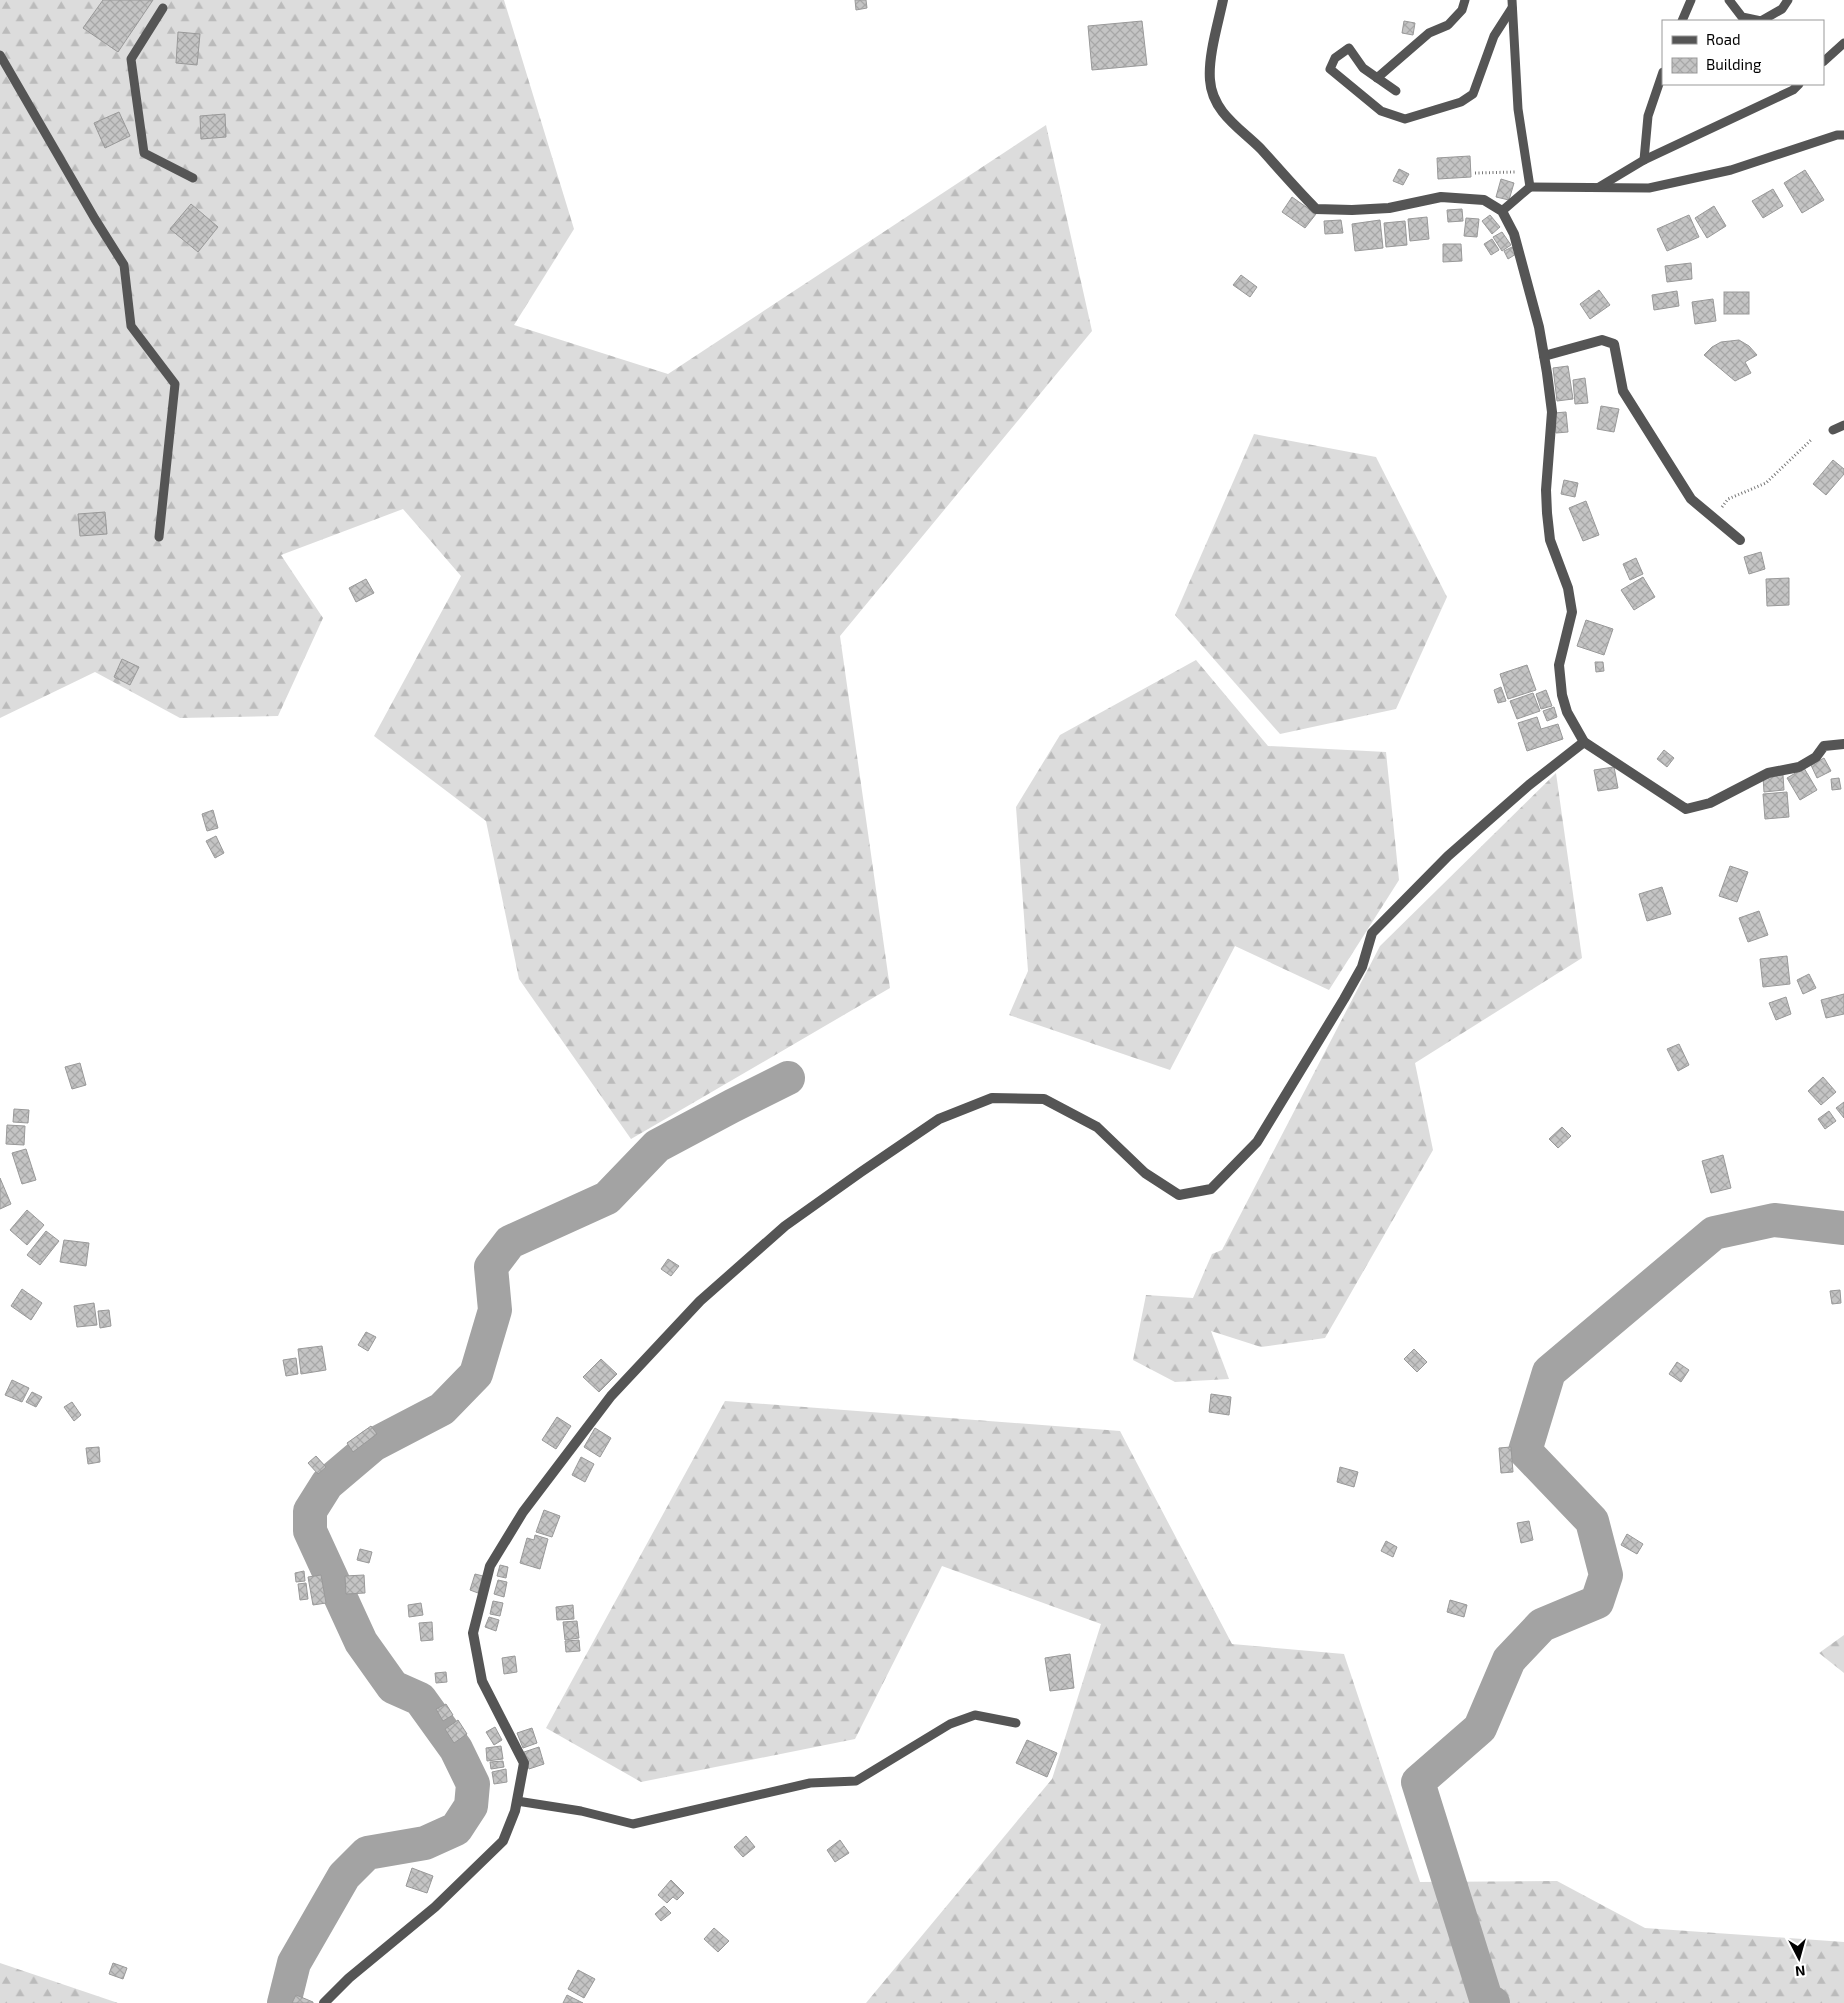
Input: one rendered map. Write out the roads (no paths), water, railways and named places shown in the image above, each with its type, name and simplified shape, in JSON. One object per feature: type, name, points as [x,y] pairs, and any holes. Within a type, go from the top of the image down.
[{"type":"street","points":[[1223,0],[1209,81],[1215,100],[1230,122],[1260,148],[1316,209],[1389,208],[1441,197],[1484,200],[1502,211],[1514,234],[1539,326],[1552,412],[1546,490],[1548,522],[1550,540],[1568,588],[1572,612],[1559,665],[1562,695],[1567,712],[1584,742],[1686,808],[1710,803],[1768,773],[1799,767],[1816,757],[1824,746],[1844,744]]},
{"type":"street","points":[[1544,356],[1602,340],[1614,344],[1623,391],[1691,499],[1740,540]]},
{"type":"street","points":[[324,2003],[349,1978],[435,1906],[503,1841],[516,1811],[524,1763],[500,1720],[482,1681],[473,1633],[490,1566],[522,1512],[611,1396],[700,1301],[785,1226],[861,1172],[939,1119],[992,1098],[1044,1099],[1097,1127],[1145,1173],[1179,1195],[1211,1189],[1257,1142],[1362,967],[1372,933],[1448,856],[1529,785],[1584,742]]},
{"type":"lane","points":[[1377,78],[1429,32],[1448,25],[1462,10],[1465,0]]},
{"type":"lane","points":[[1682,20],[1691,0]]},
{"type":"lane","points":[[1729,0],[1742,17],[1756,20]]},
{"type":"lane","points":[[1763,20],[1782,9],[1788,0]]},
{"type":"lane","points":[[1512,4],[1518,109],[1530,187]]},
{"type":"lane","points":[[1396,91],[1363,68],[1349,48],[1335,58],[1330,69],[1381,111],[1405,119],[1461,102],[1473,94],[1494,36],[1512,4]]},
{"type":"lane","points":[[163,8],[131,59],[144,153],[193,178]]},
{"type":"lane","points":[[1824,61],[1844,43]]},
{"type":"lane","points":[[0,55],[95,219],[124,265],[132,326],[174,384],[160,537]]},
{"type":"lane","points":[[1644,160],[1648,116],[1662,75]]},
{"type":"lane","points":[[1599,187],[1644,160],[1792,90],[1799,85]]},
{"type":"lane","points":[[1502,211],[1530,187],[1649,188],[1732,170],[1837,135],[1844,135]]},
{"type":"lane","points":[[1833,430],[1844,425]]},
{"type":"lane","points":[[517,1801],[581,1811],[633,1824],[810,1783],[856,1781],[950,1724],[975,1715],[1016,1723]]},
{"type":"waterway","points":[[284,2003],[294,1963],[344,1876],[367,1853],[425,1843],[456,1829],[471,1806],[473,1784],[456,1749],[420,1699],[393,1687],[361,1642],[310,1531],[310,1511],[327,1484],[373,1445],[442,1409],[476,1374],[495,1310],[491,1267],[510,1242],[607,1198],[657,1146],[788,1078]]},
{"type":"waterway","points":[[1493,2003],[1486,1999],[1418,1782],[1480,1728],[1509,1660],[1542,1625],[1597,1602],[1606,1575],[1592,1521],[1525,1451],[1549,1372],[1714,1233],[1774,1220],[1844,1228]]}]
